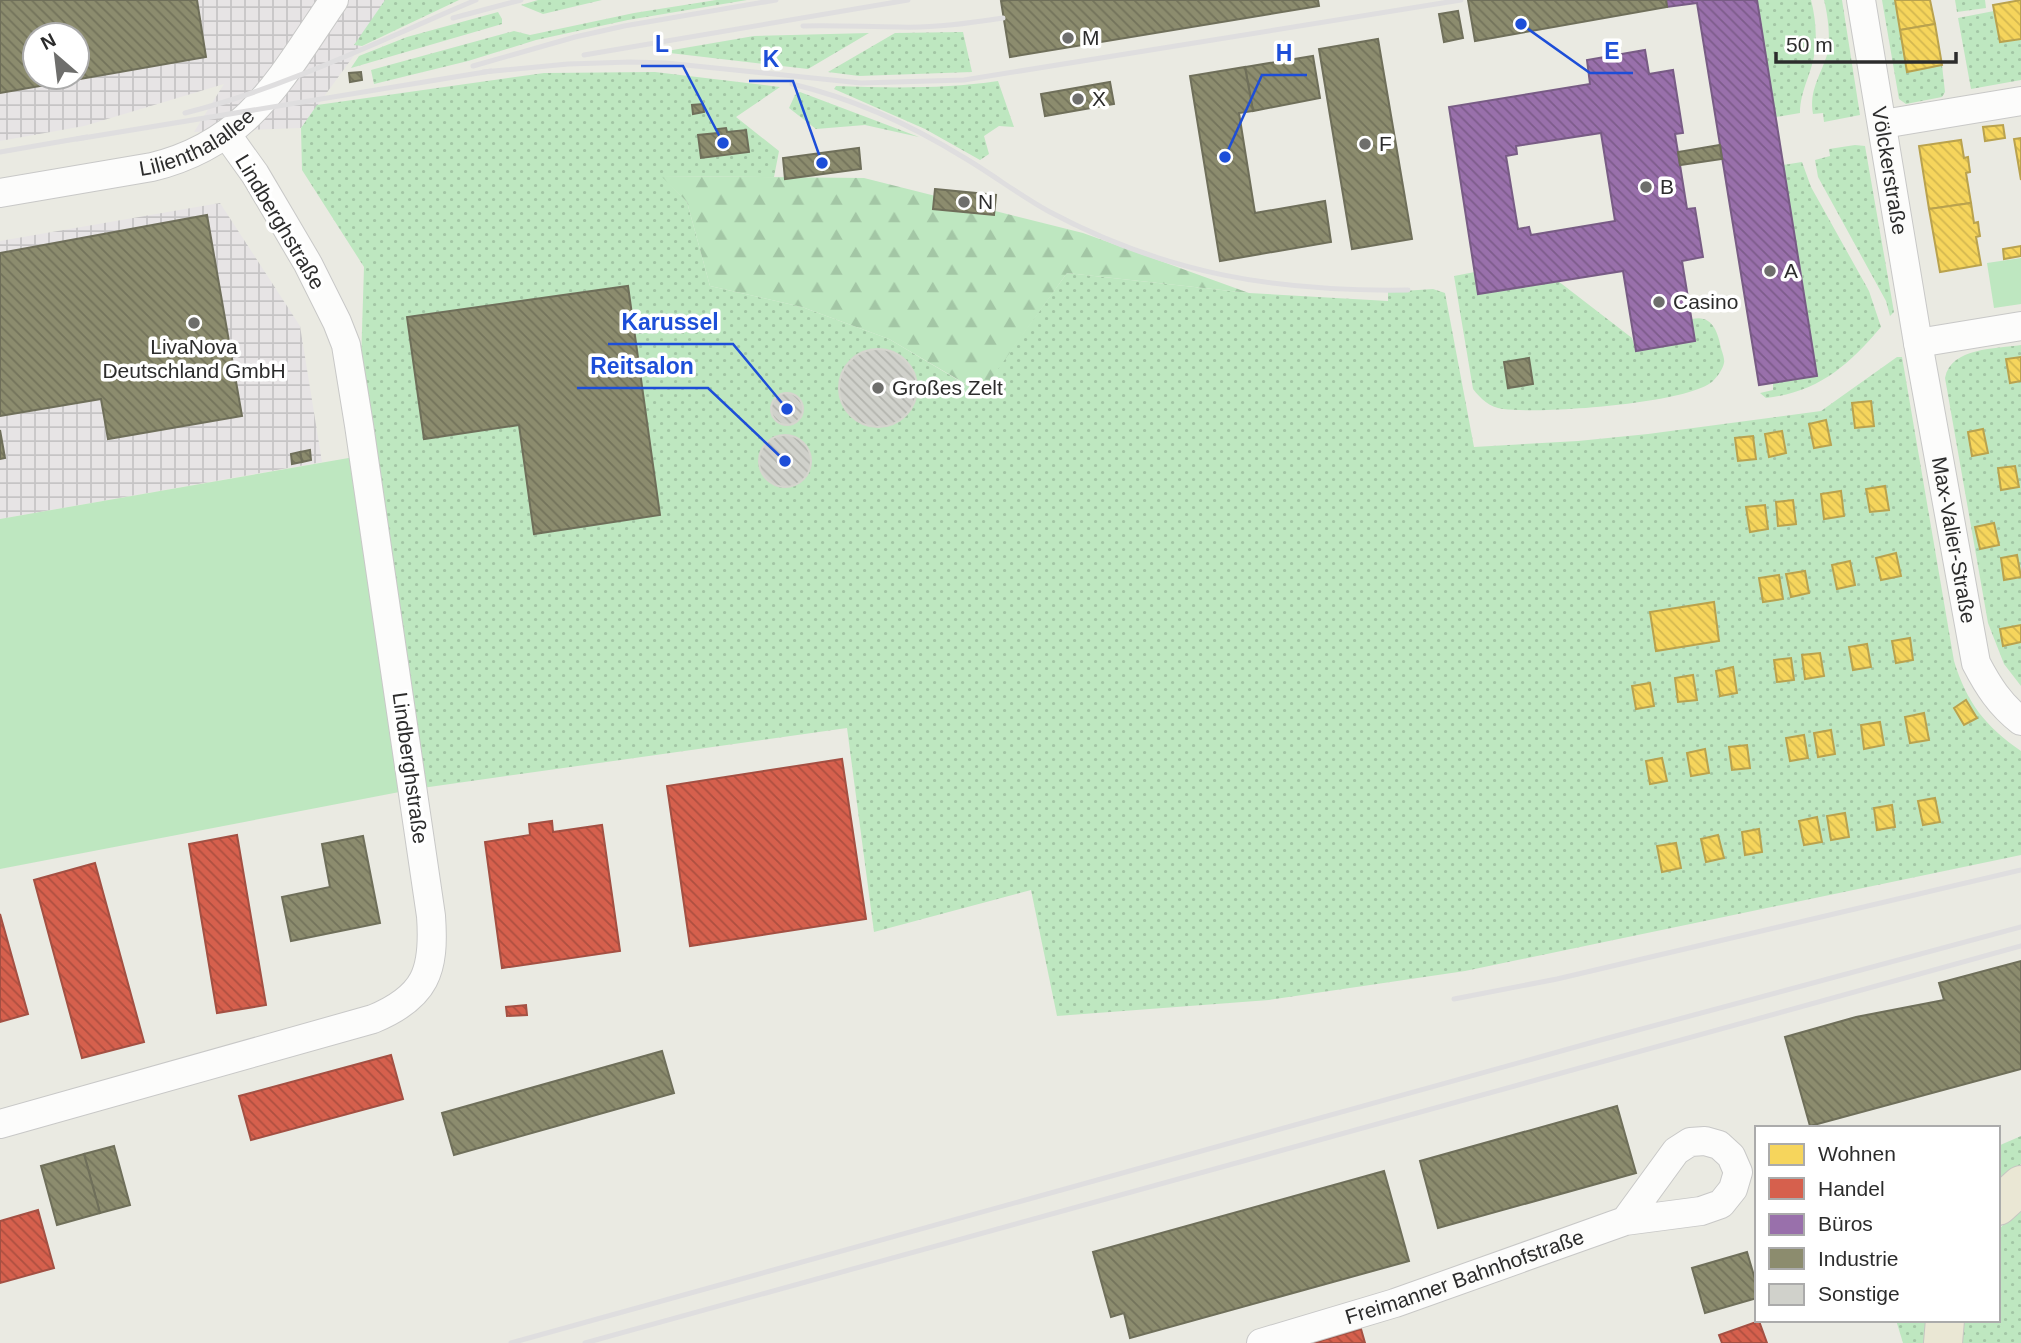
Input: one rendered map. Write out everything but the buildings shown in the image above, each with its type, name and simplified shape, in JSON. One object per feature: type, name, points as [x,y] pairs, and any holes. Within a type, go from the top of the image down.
[{"type":"highway","points":[[2000,1204],[2021,1185]]},
{"type":"highway","points":[[1943,1343],[1945,1322]]},
{"type":"street","name":"Lilienthalallee","points":[[0,193],[176,162],[201,151],[241,124],[267,96],[334,0]]},
{"type":"street","name":"Völckerstraße","points":[[1861,0],[1918,344]]},
{"type":"street","points":[[1883,124],[2021,101]]},
{"type":"street","name":"Lindberghstraße","points":[[0,1124],[373,1019],[395,1010],[414,996],[425,979],[431,960],[431,916],[345,345],[308,264],[255,174],[227,135]]},
{"type":"street","points":[[1918,344],[2021,326]]},
{"type":"street","name":"Max-Valier-Straße","points":[[1918,344],[1976,663],[1989,689],[2009,712],[2021,721]]},
{"type":"street","name":"Freimanner Bahnhofstraße","points":[[1261,1343],[1395,1303],[1625,1221]]},
{"type":"shaded area","points":[[0,0],[441,0],[369,35],[301,128],[194,132],[224,84],[84,126],[0,141]]},
{"type":"shaded area","points":[[220,203],[300,326],[322,462],[0,519],[0,241]]},
{"type":"green space","points":[[385,0],[459,0],[362,46],[354,45]]},
{"type":"green space","points":[[538,0],[602,0],[543,14],[521,5]]},
{"type":"green space","points":[[716,0],[747,0],[628,20],[536,40],[468,61],[374,84],[371,70],[514,31],[530,35],[634,13]]},
{"type":"green space","points":[[1757,0],[1811,0],[1816,43],[1800,113],[1776,117]]},
{"type":"green space","points":[[1824,0],[1842,0],[1860,115],[1824,122],[1823,113],[1813,114],[1812,105],[1828,49]]},
{"type":"green space","points":[[1882,0],[1895,0],[1907,71],[1942,65],[1945,92],[1942,97],[1906,104],[1899,99]]},
{"type":"green space","points":[[1955,0],[1985,0],[1986,8],[1957,12]]},
{"type":"green space","points":[[1994,11],[2000,42],[2021,39],[2021,80],[1971,89],[1958,18]]},
{"type":"green space","points":[[498,12],[502,24],[351,68],[359,56],[407,37]]},
{"type":"green space","points":[[963,32],[972,72],[859,76],[828,72],[895,33]]},
{"type":"green space","points":[[869,33],[808,69],[661,52],[754,36]]},
{"type":"green space","points":[[655,72],[780,87],[736,117],[779,151],[774,177],[662,176],[687,202],[710,286],[802,307],[889,339],[980,393],[1067,273],[1249,293],[1388,301],[1388,292],[1433,289],[1445,293],[1474,447],[1648,434],[1821,411],[1897,357],[1902,357],[1954,661],[1971,701],[1987,723],[2021,751],[2021,855],[1465,971],[1269,1000],[1057,1016],[1031,890],[874,932],[847,728],[415,789],[359,425],[364,267],[302,170],[301,128],[317,105],[544,73]]},
{"type":"green space","points":[[998,81],[1014,127],[999,126],[984,136],[989,154],[980,160],[925,129],[834,89],[836,86],[937,87]]},
{"type":"green space","points":[[800,92],[919,137],[865,125],[816,129],[789,108],[795,95]]},
{"type":"green space","points":[[1865,146],[1894,312],[1890,316],[1886,301],[1818,177],[1815,160],[1830,156],[1829,149]]},
{"type":"green space","points":[[1802,162],[1811,187],[1869,291],[1881,327],[1856,354],[1831,375],[1801,390],[1766,398],[1760,393],[1773,390],[1773,383],[1817,376],[1783,165]]},
{"type":"green space","points":[[661,176],[864,178],[1083,233],[1249,293],[1067,273],[981,393],[889,339],[802,307],[710,286],[687,202]]},
{"type":"green space","points":[[2021,258],[2021,304],[1994,308],[1987,263]]},
{"type":"green space","points":[[1475,272],[1558,281],[1632,338],[1636,351],[1686,321],[1705,319],[1713,326],[1718,336],[1724,358],[1720,373],[1713,381],[1698,389],[1675,396],[1612,406],[1521,410],[1494,406],[1482,399],[1473,389],[1454,276]]},
{"type":"green space","points":[[2021,345],[2021,686],[2004,664],[1988,623],[1945,378],[1949,368],[1965,355]]},
{"type":"green space","points":[[360,456],[415,789],[0,869],[0,519]]},
{"type":"green space","points":[[2021,1136],[2021,1164],[2000,1183],[2000,1145]]},
{"type":"green space","points":[[2021,1208],[2021,1343],[1955,1343],[1957,1322],[2000,1322],[2000,1228]]},
{"type":"green space","points":[[1897,1322],[1930,1322],[1929,1343],[1903,1343]]},
{"type":"railway","points":[[185,113],[295,77],[476,0]]},
{"type":"railway","points":[[453,18],[521,0]]},
{"type":"railway","points":[[473,66],[624,26],[776,0]]},
{"type":"railway","points":[[584,55],[908,0]]},
{"type":"railway","points":[[483,72],[568,64],[631,62],[666,63],[861,83],[964,80],[1461,0]]},
{"type":"railway","points":[[803,26],[926,27],[1003,18]]},
{"type":"railway","points":[[77,139],[491,71]]},
{"type":"railway","points":[[792,84],[858,105],[923,134],[1048,211],[1135,250],[1223,275],[1267,282],[1359,290],[1408,290]]},
{"type":"railway","points":[[0,152],[87,137]]},
{"type":"railway","points":[[1454,999],[1557,979],[2021,870]]},
{"type":"railway","points":[[511,1343],[1597,1041],[2021,927]]},
{"type":"railway","points":[[585,1343],[2021,946]]},
{"type":"place","name":"E","points":[[1521,24]]},
{"type":"place","name":"M","points":[[1068,38]]},
{"type":"place","name":"X","points":[[1078,99]]},
{"type":"place","name":"L","points":[[723,143]]},
{"type":"place","name":"F","points":[[1365,144]]},
{"type":"place","name":"H","points":[[1225,157]]},
{"type":"place","name":"K","points":[[822,163]]},
{"type":"place","name":"B","points":[[1646,187]]},
{"type":"place","name":"N","points":[[964,202]]},
{"type":"place","name":"A","points":[[1770,271]]},
{"type":"place","name":"Casino","points":[[1659,302]]},
{"type":"place","name":"LivaNova Deutschland GmbH","points":[[194,323]]},
{"type":"place","name":"Großes Zelt","points":[[878,388]]},
{"type":"place","name":"Karussel","points":[[787,409]]},
{"type":"place","name":"Reitsalon","points":[[785,461]]}]
